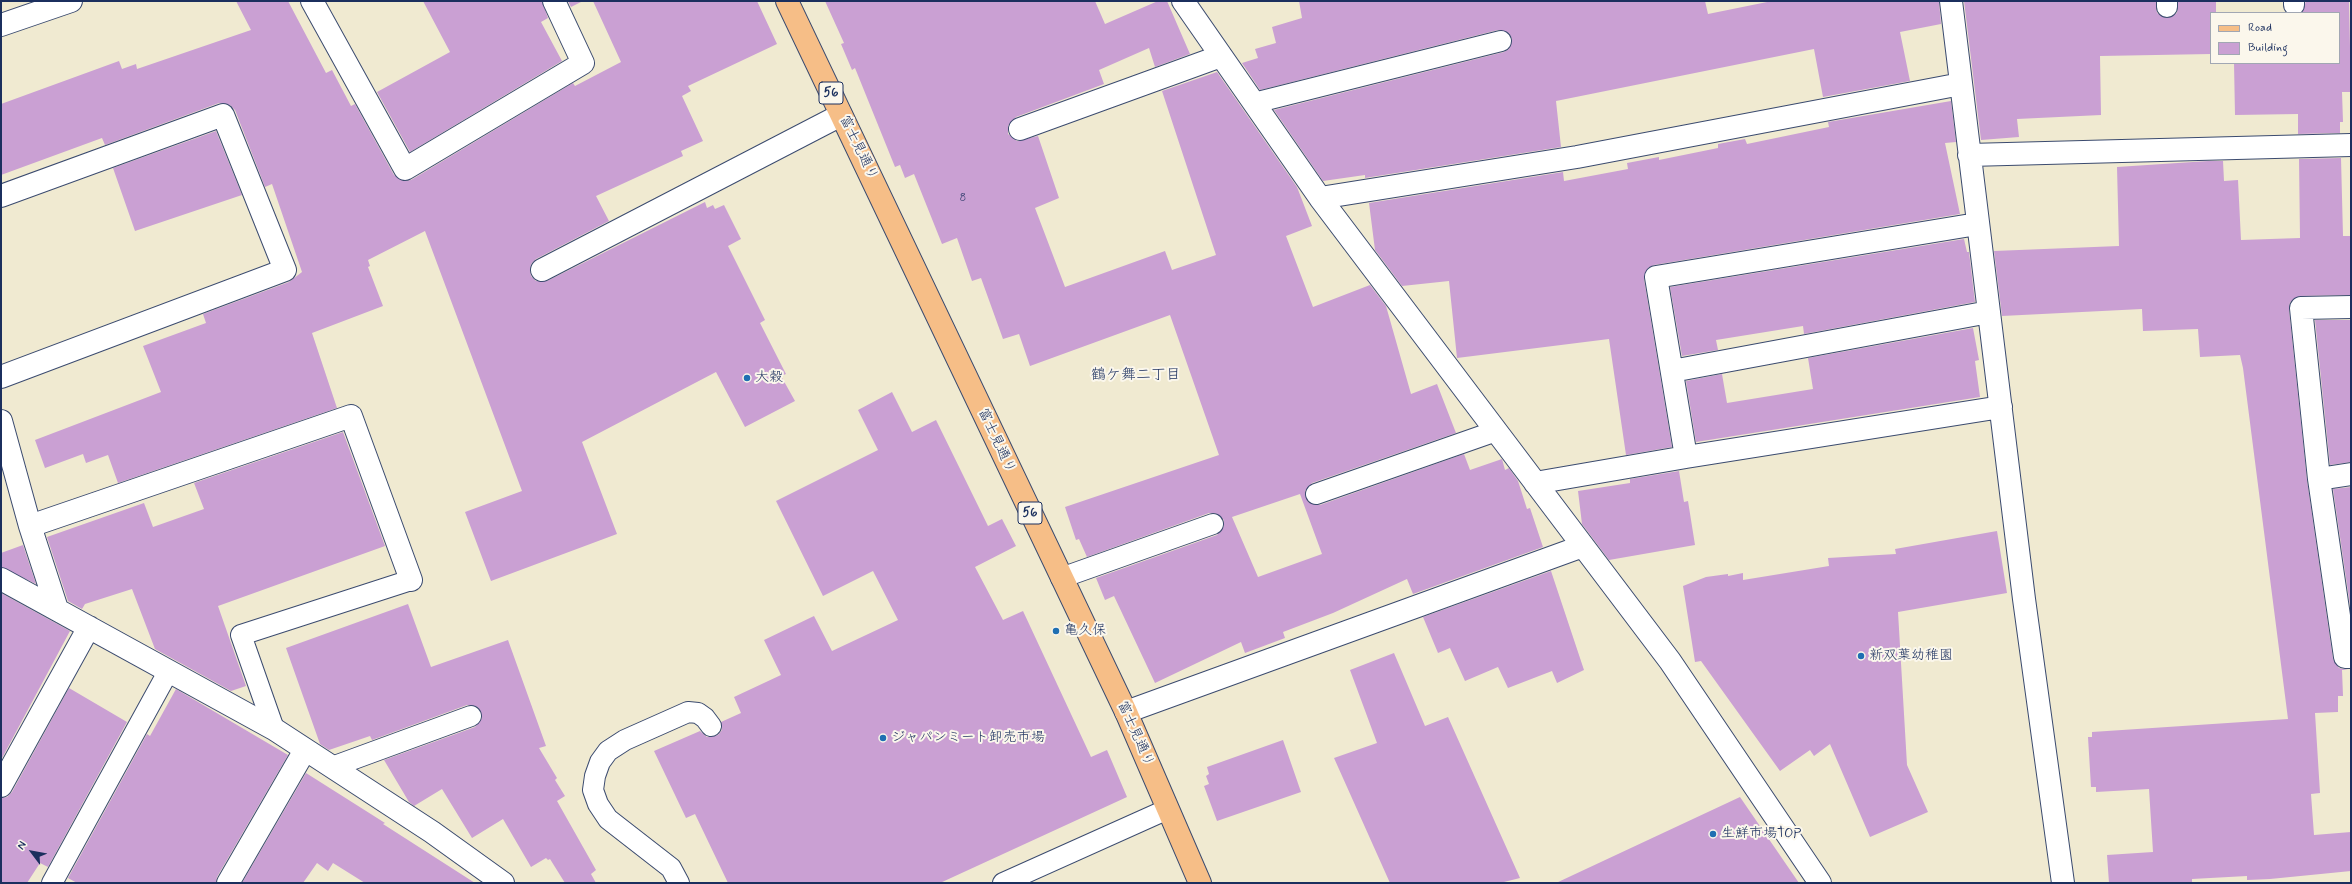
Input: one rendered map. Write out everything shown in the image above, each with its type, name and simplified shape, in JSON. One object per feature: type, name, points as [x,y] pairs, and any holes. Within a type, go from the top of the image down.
[{"type":"main road","name":"富士見通り","points":[[787,1],[1126,712],[1200,883]]},
{"type":"street","points":[[1,25],[71,1]]},
{"type":"street","points":[[312,1],[405,169],[584,63],[554,1]]},
{"type":"street","points":[[1183,1],[1320,198],[1670,661],[1820,883]]},
{"type":"street","points":[[1951,1],[1977,224],[2024,599],[2063,883]]},
{"type":"street","points":[[1020,130],[1221,56]]},
{"type":"street","points":[[1320,198],[1577,157],[1961,84]]},
{"type":"street","points":[[1,196],[223,115],[285,270],[1,377]]},
{"type":"street","points":[[542,270],[841,115]]},
{"type":"street","points":[[1969,154],[2351,145]]},
{"type":"street","points":[[1686,457],[1656,277],[1977,224]]},
{"type":"street","points":[[2351,307],[2301,308],[2319,479],[2345,657],[2351,657]]},
{"type":"street","points":[[1672,371],[1988,312]]},
{"type":"street","points":[[1536,483],[1686,457],[2000,407]]},
{"type":"street","points":[[30,526],[351,416],[411,580]]},
{"type":"street","points":[[1,422],[30,526],[57,609]]},
{"type":"street","points":[[2319,479],[2351,474]]},
{"type":"street","points":[[1126,712],[1583,546]]},
{"type":"street","points":[[1,579],[274,729],[304,750],[432,832],[503,883]]},
{"type":"street","points":[[1,786],[89,627]]},
{"type":"street","points":[[228,883],[304,750]]},
{"type":"lane","points":[[1254,103],[1501,40]]},
{"type":"lane","points":[[1316,494],[1496,431]]},
{"type":"lane","points":[[1061,578],[1213,524]]},
{"type":"lane","points":[[274,729],[241,635],[411,580]]},
{"type":"lane","points":[[52,883],[168,672]]},
{"type":"lane","points":[[679,883],[671,868],[608,818],[598,804],[593,790],[595,776],[600,762],[608,751],[625,740],[688,712],[698,713],[705,718],[711,726]]},
{"type":"lane","points":[[332,767],[471,716]]},
{"type":"lane","points":[[1003,883],[1168,809]]},
{"type":"building","points":[[236,1],[288,1],[326,73],[332,70],[351,106],[355,104],[394,175],[405,181],[411,180],[573,83],[575,86],[621,62],[593,1],[757,1],[777,44],[688,86],[691,91],[682,96],[703,141],[681,151],[683,156],[596,196],[609,221],[536,259],[531,264],[530,270],[531,276],[536,281],[547,281],[705,202],[707,208],[713,205],[715,209],[724,205],[741,239],[728,246],[765,320],[760,323],[786,374],[781,376],[795,401],[745,427],[716,372],[582,442],[617,534],[491,581],[465,512],[522,491],[425,231],[368,260],[370,266],[368,267],[383,306],[312,333],[337,408],[118,483],[108,455],[86,463],[83,454],[45,468],[35,440],[161,392],[143,346],[206,323],[203,314],[289,282],[302,272],[272,184],[265,187],[235,110],[230,105],[219,103],[105,145],[102,138],[1,175],[1,104],[119,61],[122,69],[136,64],[137,69],[251,30]]},
{"type":"building","points":[[423,1],[542,1],[548,18],[541,22],[562,61],[410,152],[377,92],[450,52]]},
{"type":"building","points":[[568,1],[583,1],[571,7]]},
{"type":"building","points":[[825,1],[1095,1],[1105,24],[1158,1],[1167,1],[1190,54],[1155,67],[1149,48],[1099,70],[1104,84],[1016,117],[1008,126],[1008,134],[1017,141],[1038,136],[1059,198],[1035,208],[1065,287],[1165,251],[1172,270],[1216,255],[1162,91],[1217,72],[1297,187],[1312,226],[1286,236],[1313,307],[1370,285],[1386,306],[1411,394],[1437,384],[1456,433],[1312,483],[1305,491],[1308,502],[1320,505],[1464,454],[1470,470],[1502,459],[1505,470],[1509,468],[1518,481],[1527,509],[1530,508],[1543,547],[1413,594],[1407,579],[1333,613],[1283,632],[1285,638],[1245,653],[1241,642],[1155,683],[1114,596],[1105,600],[1096,578],[1217,535],[1224,526],[1224,520],[1215,513],[1209,513],[1087,557],[1079,539],[1076,540],[1065,507],[1219,455],[1170,315],[1030,366],[1019,334],[1003,339],[981,278],[972,281],[957,238],[942,244],[914,174],[905,178],[900,165],[895,167],[855,68],[852,70],[841,44],[844,43]],"holes":[[[1300,494],[1322,554],[1258,577],[1232,517]]]},
{"type":"building","points":[[1299,1],[1705,1],[1708,14],[1772,1],[1939,1],[1941,24],[1900,32],[1910,81],[1823,97],[1814,49],[1556,101],[1561,147],[1365,178],[1365,175],[1323,181],[1274,110],[1504,52],[1509,49],[1512,39],[1509,33],[1498,30],[1260,90],[1242,63],[1258,58],[1255,49],[1276,43],[1272,27],[1302,18]]},
{"type":"building","points":[[1964,1],[2156,1],[2157,13],[2167,18],[2177,13],[2178,1],[2216,1],[2216,12],[2210,12],[2210,54],[2100,56],[2101,115],[2017,119],[2019,137],[1981,140]]},
{"type":"building","points":[[2306,1],[2349,1],[2351,92],[2342,92],[2343,122],[2340,122],[2340,133],[2298,134],[2298,114],[2235,115],[2234,64],[2340,64],[2340,12],[2302,12]]},
{"type":"building","points":[[1951,101],[1956,142],[1945,143],[1960,214],[1654,265],[1648,268],[1644,279],[1672,447],[1626,455],[1609,339],[1457,358],[1449,281],[1402,286],[1375,250],[1369,203],[1563,172],[1564,181],[1628,169],[1627,163],[1659,157],[1659,160],[1718,148],[1718,144],[1745,139],[1747,144],[1829,127],[1828,122]]},
{"type":"building","points":[[216,131],[242,195],[135,231],[113,168]]},
{"type":"building","points":[[2341,158],[2343,236],[2351,236],[2351,295],[2300,296],[2290,302],[2289,309],[2307,480],[2333,659],[2339,668],[2348,670],[2342,670],[2343,696],[2338,696],[2338,712],[2315,713],[2320,793],[2311,794],[2314,835],[2351,832],[2351,871],[2270,879],[2247,880],[2247,876],[2192,879],[2192,883],[2109,883],[2107,855],[2153,852],[2149,789],[2096,792],[2096,787],[2091,787],[2088,737],[2092,737],[2092,732],[2288,719],[2243,368],[2240,355],[2200,357],[2198,329],[2143,331],[2142,309],[2002,316],[1994,251],[2119,246],[2117,167],[2208,161],[2223,161],[2224,181],[2238,180],[2241,240],[2300,238],[2299,159]]},
{"type":"building","points":[[1964,239],[1967,252],[1969,252],[1975,302],[1804,334],[1803,326],[1716,340],[1718,350],[1682,356],[1670,287]]},
{"type":"building","points":[[2315,320],[2351,320],[2351,462],[2330,465]]},
{"type":"building","points":[[1973,328],[1979,360],[1975,361],[1980,397],[1696,442],[1686,381],[1722,374],[1727,403],[1813,389],[1808,358]]},
{"type":"building","name":"ジャパンミート卸売市場","points":[[892,392],[912,432],[936,420],[988,526],[1002,519],[1016,546],[975,567],[1003,620],[1023,611],[1091,757],[1107,750],[1127,797],[940,883],[728,883],[695,814],[686,818],[654,751],[700,731],[707,737],[718,735],[722,730],[721,722],[741,713],[734,697],[781,675],[764,640],[814,616],[832,651],[898,620],[873,571],[823,596],[776,501],[878,450],[858,410]]},
{"type":"building","points":[[343,432],[385,546],[218,606],[246,686],[231,691],[155,649],[132,589],[85,604],[82,609],[68,601],[47,537],[144,503],[153,527],[204,509],[194,483]]},
{"type":"building","points":[[1679,471],[1684,502],[1688,501],[1695,545],[1609,560],[1582,524],[1578,491],[1630,483],[1630,479]]},
{"type":"building","points":[[2351,487],[2351,612],[2333,489]]},
{"type":"building","points":[[1997,531],[2007,593],[1898,612],[1907,765],[1928,812],[1870,837],[1830,744],[1814,756],[1810,750],[1780,771],[1701,661],[1695,662],[1683,586],[1706,577],[1728,574],[1728,576],[1743,573],[1743,580],[1829,566],[1828,558],[1896,554],[1895,549]]},
{"type":"building","points":[[23,545],[36,584],[1,567],[1,553]]},
{"type":"building","points":[[1551,571],[1584,670],[1557,683],[1552,671],[1508,688],[1498,667],[1465,681],[1450,648],[1438,653],[1423,617]]},
{"type":"building","points":[[1,593],[70,631],[1,760]]},
{"type":"building","points":[[408,604],[431,667],[508,640],[546,746],[539,748],[557,778],[555,780],[565,796],[557,801],[596,870],[591,874],[596,883],[565,883],[550,859],[548,860],[546,858],[531,867],[503,819],[472,838],[442,789],[414,806],[409,802],[384,760],[475,727],[482,718],[478,707],[467,705],[372,740],[370,736],[329,750],[320,744],[286,648]]},
{"type":"building","points":[[1394,653],[1425,726],[1448,717],[1520,878],[1500,883],[1390,883],[1334,758],[1377,743],[1350,670]]},
{"type":"building","points":[[69,688],[127,722],[48,867],[40,863],[27,883],[1,883],[1,798],[7,797],[12,792]]},
{"type":"building","points":[[176,689],[288,755],[217,877],[216,883],[77,883],[68,878],[147,734],[150,736]]},
{"type":"building","points":[[1283,740],[1301,792],[1217,821],[1204,786],[1209,784],[1206,776],[1209,774],[1207,767]]},
{"type":"building","points":[[306,773],[475,883],[365,883],[333,863],[328,871],[317,863],[303,883],[242,883]]},
{"type":"building","name":"生鮮市場TOP","points":[[1740,797],[1799,883],[1556,883]]},
{"type":"place","name":"大穀","points":[[747,378]]},
{"type":"place","name":"亀久保","points":[[1056,631]]},
{"type":"place","name":"新双葉幼稚園","points":[[1861,656]]},
{"type":"place","name":"ジャパンミート卸売市場","points":[[883,738]]},
{"type":"place","name":"生鮮市場TOP","points":[[1713,834]]},
{"type":"district","name":"鶴ケ舞二丁目","points":[[1136,376]]}]
